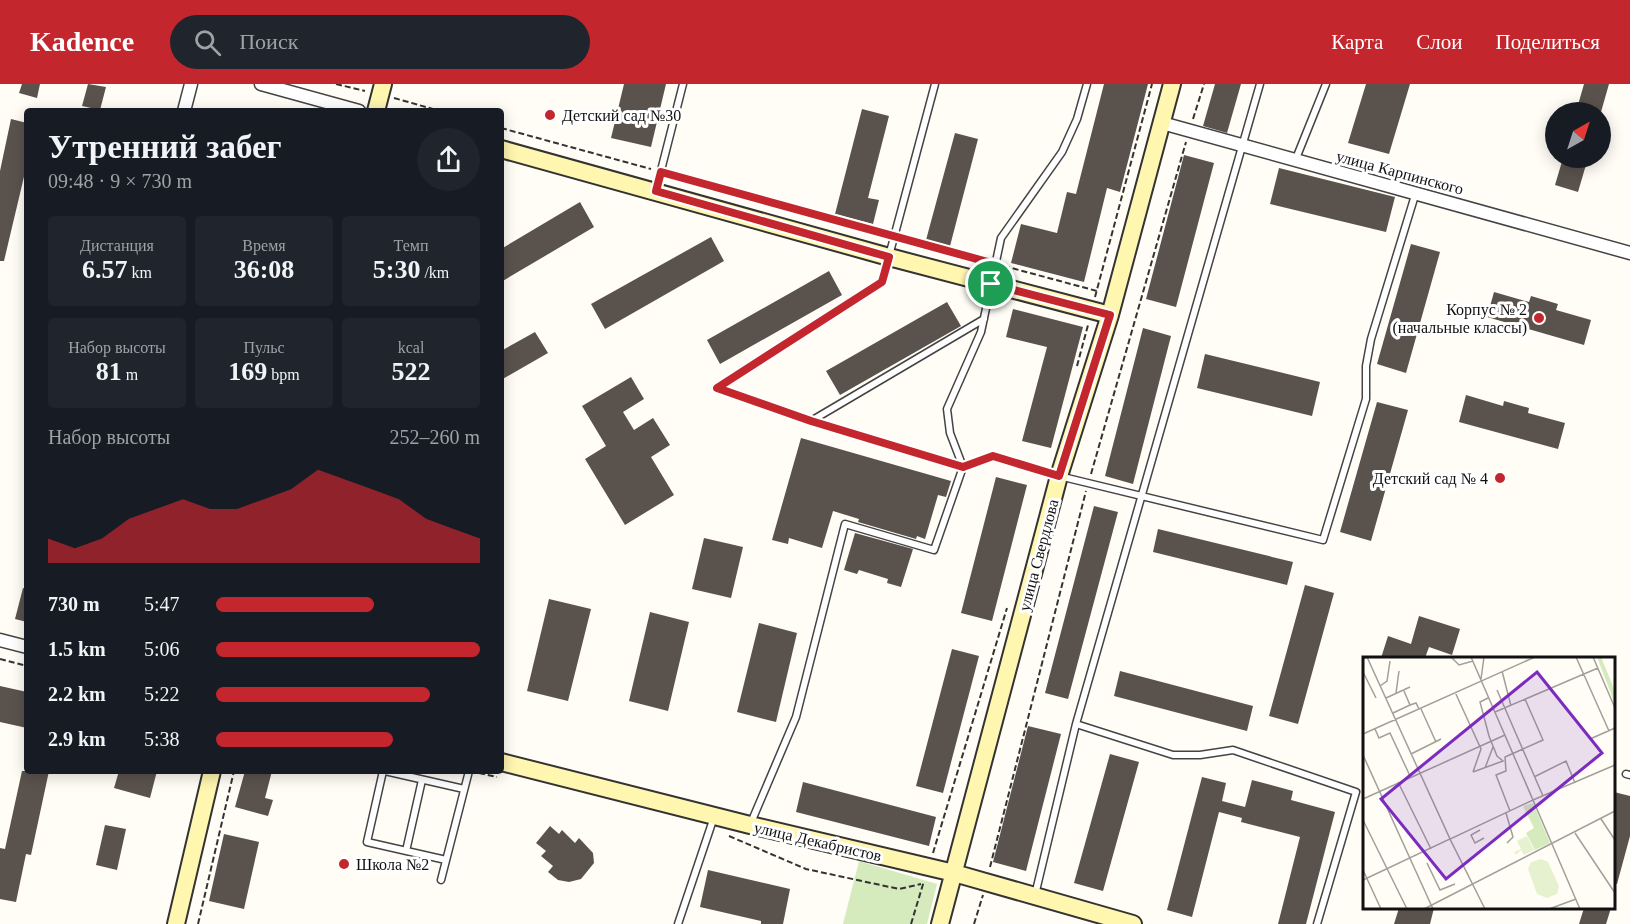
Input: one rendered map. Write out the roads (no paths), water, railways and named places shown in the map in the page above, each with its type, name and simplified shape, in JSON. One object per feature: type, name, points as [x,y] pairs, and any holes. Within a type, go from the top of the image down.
[{"type":"street","points":[[185,108],[191,84]]},
{"type":"street","points":[[261,84],[297,89],[351,108]]},
{"type":"street","points":[[377,108],[383,84]]},
{"type":"street","name":"улица Свердлова","points":[[940,924],[1059,476],[1110,315],[1173,84]]},
{"type":"street","name":"улица Карпинского","points":[[1162,123],[1190,129],[1295,162],[1416,192],[1630,253]]},
{"type":"street","points":[[504,150],[889,257],[1110,315]]},
{"type":"street","points":[[0,640],[24,646]]},
{"type":"street","name":"улица Декабристов","points":[[504,763],[713,823],[750,825],[954,873],[1133,924]]},
{"type":"street","points":[[177,924],[211,774]]},
{"type":"lane","points":[[656,191],[683,84]]},
{"type":"lane","points":[[935,84],[882,282],[717,388],[811,421],[963,467],[993,456],[1059,476],[1323,540],[1366,399],[1366,366],[1371,339],[1416,192]]},
{"type":"lane","points":[[750,825],[796,717],[844,524],[934,550],[963,467],[950,433],[948,409],[984,319],[1001,238],[1062,152],[1077,119],[1087,84]]},
{"type":"lane","points":[[1035,896],[1076,724],[1260,84]]},
{"type":"lane","points":[[1295,162],[1326,84]]},
{"type":"lane","points":[[811,421],[984,319]]},
{"type":"lane","points":[[1076,724],[1173,754],[1200,755],[1233,750],[1356,792],[1317,924]]},
{"type":"lane","points":[[383,774],[367,842],[446,860]]},
{"type":"lane","points":[[397,774],[464,789]]},
{"type":"lane","points":[[441,880],[469,774]]},
{"type":"lane","points":[[406,851],[422,780]]},
{"type":"lane","points":[[678,924],[713,823]]},
{"type":"place","name":"Детский сад №30","points":[[550,115]]},
{"type":"place","name":"Корпус № 2 (начальные классы)","points":[[1539,318]]},
{"type":"place","name":"Детский сад № 4","points":[[1500,478]]},
{"type":"place","name":"Школа №2","points":[[344,864]]}]
